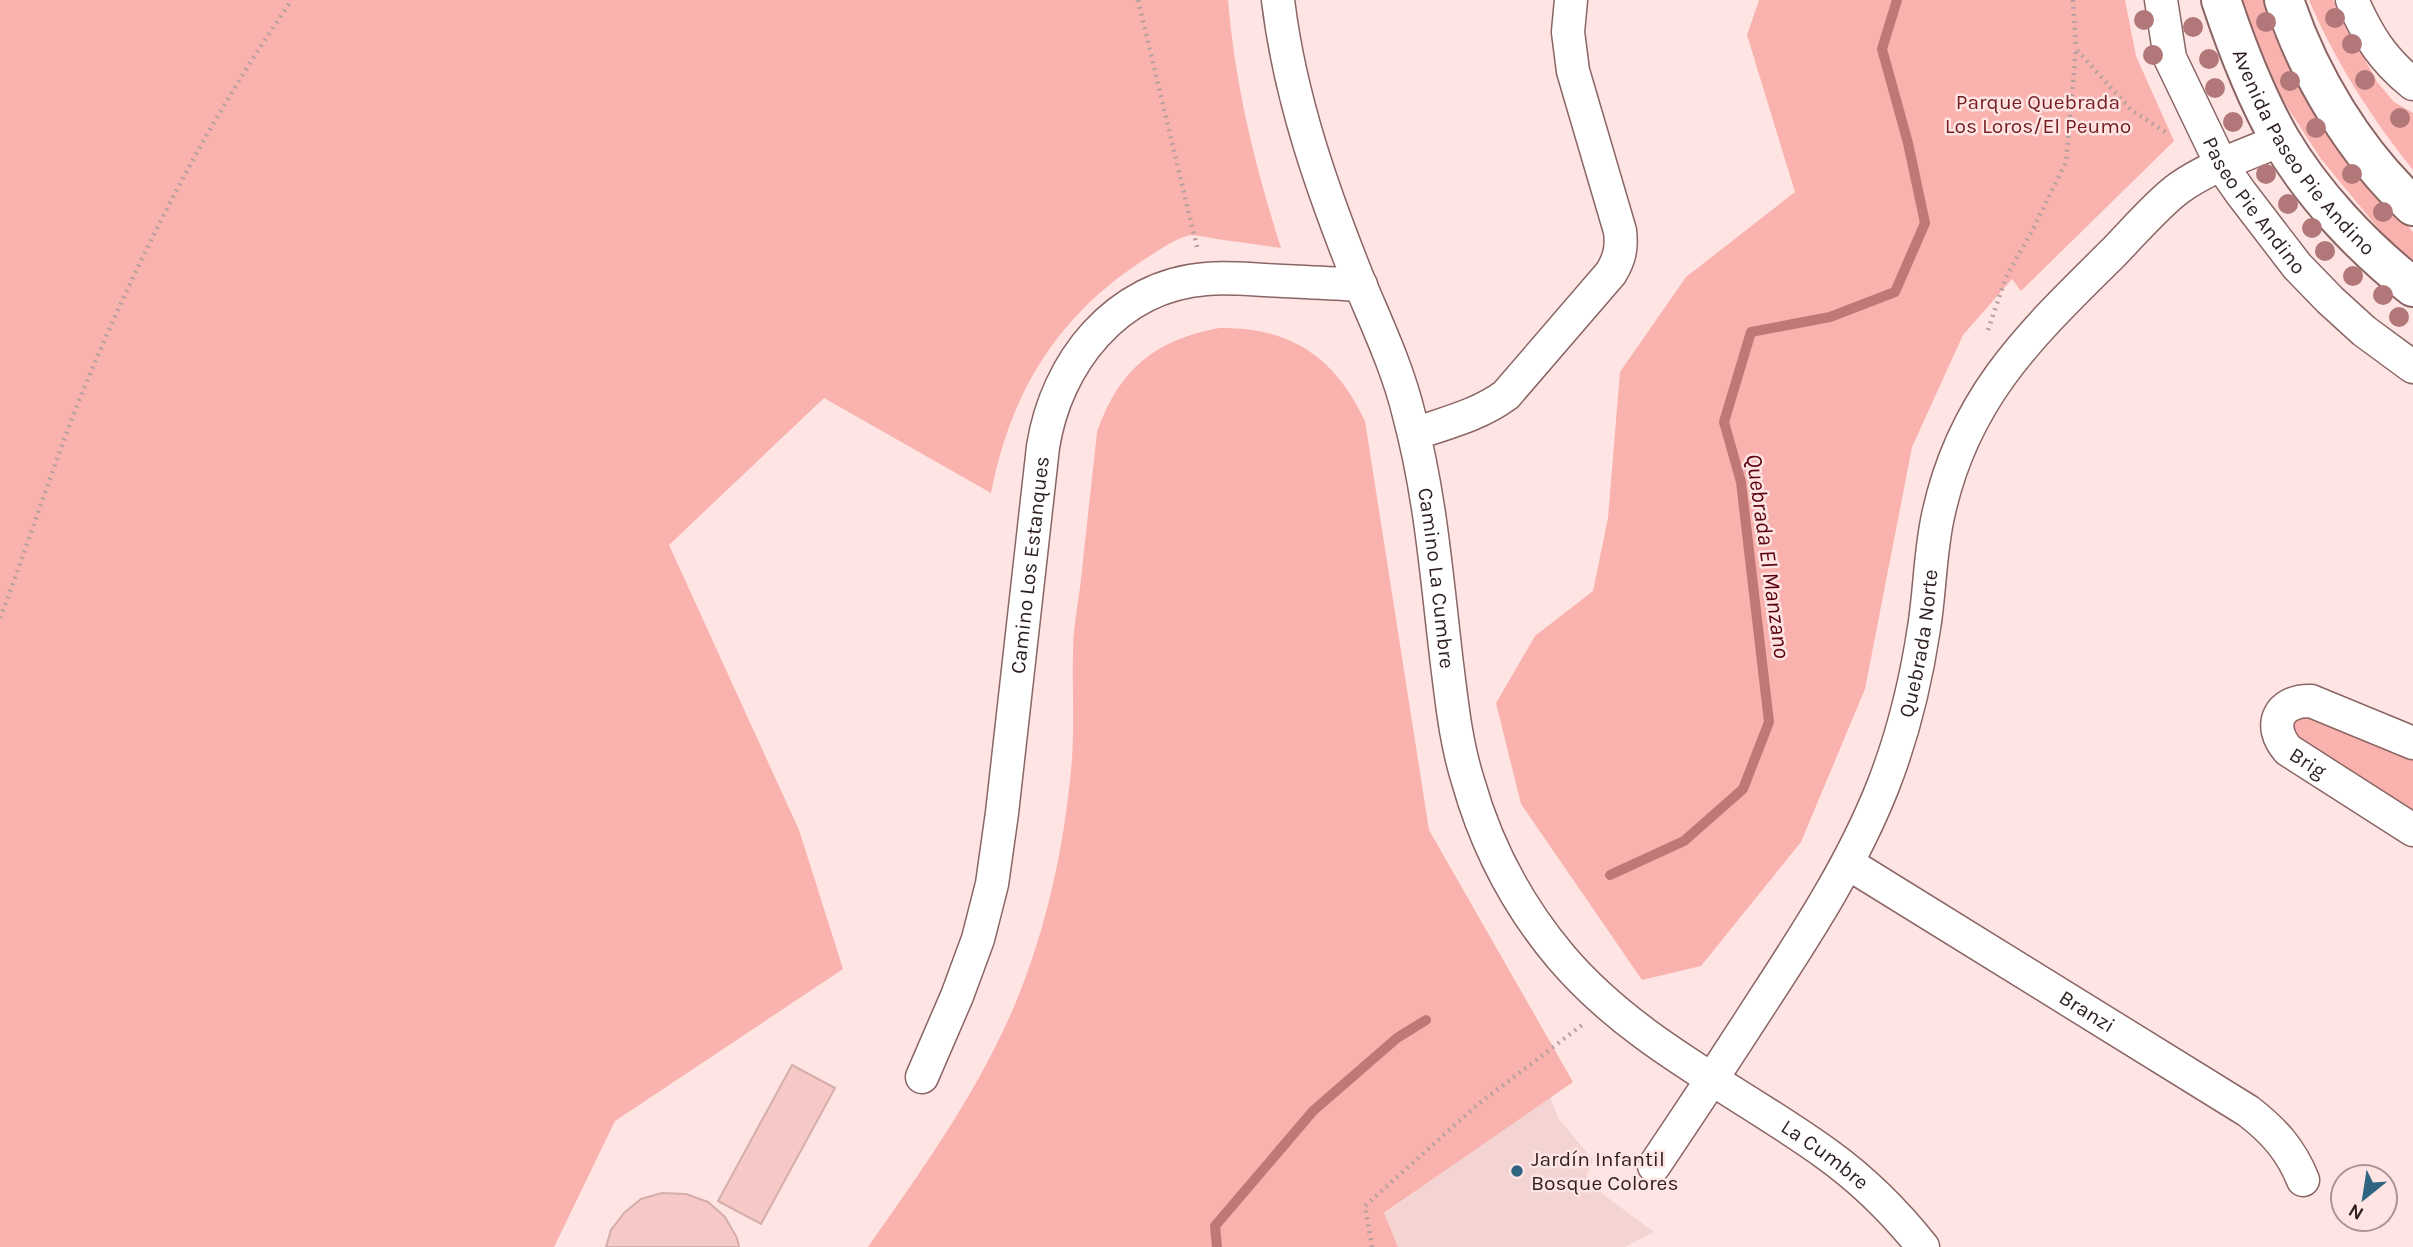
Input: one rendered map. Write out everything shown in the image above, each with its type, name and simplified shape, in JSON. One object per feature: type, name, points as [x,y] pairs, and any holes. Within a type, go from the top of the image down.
[{"type":"street","name":"Camino La Cumbre","points":[[1278,0],[1288,63],[1309,146],[1361,285],[1391,356],[1414,434],[1425,487],[1453,713],[1475,806],[1522,903],[1561,956],[1608,1005],[1654,1042],[1711,1080]]},
{"type":"street","points":[[1414,434],[1474,413],[1494,404],[1506,394],[1611,273],[1619,259],[1622,245],[1620,230],[1573,71],[1568,32],[1571,0]]},
{"type":"street","name":"Paseo Pie Andino","points":[[2161,0],[2170,58],[2222,166],[2297,266],[2364,331],[2413,368]]},
{"type":"street","name":"Avenida Paseo Pie Andino","points":[[2221,0],[2248,73],[2281,140],[2338,216],[2362,243],[2413,288]]},
{"type":"street","points":[[2284,0],[2308,59],[2332,105],[2355,139],[2413,206]]},
{"type":"street","points":[[2352,0],[2366,33],[2380,53],[2413,84]]},
{"type":"street","name":"Quebrada Norte","points":[[1654,1166],[1809,930],[1849,864],[1885,782],[1918,664],[1937,519],[1943,494],[1960,444],[1981,401],[2000,372],[2043,322],[2178,188],[2281,140]]},
{"type":"street","name":"Camino Los Estanques","points":[[922,1077],[978,939],[992,884],[1043,447],[1047,420],[1065,375],[1093,337],[1112,319],[1152,294],[1178,284],[1205,279],[1361,285]]},
{"type":"street","name":"Brig","points":[[2413,743],[2311,701],[2293,703],[2281,712],[2278,721],[2277,730],[2281,742],[2288,750],[2413,830]]},
{"type":"street","name":"Branzi","points":[[1849,864],[2248,1111],[2268,1126],[2285,1144],[2303,1180]]},
{"type":"street","name":"La Cumbre","points":[[1711,1080],[1827,1154],[1896,1214],[1923,1247]]},
{"type":"path","points":[[0,618],[41,499],[81,397],[130,286],[207,135],[253,56],[292,0]]},
{"type":"path","points":[[1138,0],[1205,279]]},
{"type":"path","points":[[1988,330],[2006,277],[2066,162],[2076,49],[2073,0]]},
{"type":"path","points":[[2076,49],[2132,110],[2173,136]]},
{"type":"path","points":[[1372,1247],[1365,1206],[1477,1105],[1608,1005]]},
{"type":"shaded area","name":"Jardín Infantil Bosque Colores","points":[[1550,1096],[1558,1118],[1593,1160],[1585,1181],[1654,1232],[1625,1247],[1398,1247],[1384,1214]]},
{"type":"green space","points":[[0,0],[1228,0],[1247,126],[1281,248],[1191,235],[1157,251],[1109,285],[1060,335],[1041,362],[1010,424],[991,493],[824,398],[669,545],[799,830],[843,969],[615,1121],[554,1247],[0,1247]]},
{"type":"green space","name":"Parque Quebrada Los Loros/El Peumo","points":[[1759,0],[2125,0],[2136,56],[2174,141],[2021,291],[2012,279],[1963,335],[1912,447],[1865,689],[1801,842],[1701,966],[1642,980],[1521,804],[1496,703],[1535,636],[1593,591],[1608,518],[1620,372],[1686,277],[1795,192],[1747,35]]},
{"type":"green space","points":[[2238,0],[2270,0],[2373,187],[2413,232],[2413,260],[2392,245],[2321,159],[2266,74]]},
{"type":"green space","points":[[2309,0],[2333,0],[2377,82],[2394,102],[2413,113],[2413,170],[2355,89]]},
{"type":"green space","points":[[1219,328],[1268,333],[1308,350],[1340,379],[1365,421],[1429,830],[1573,1082],[1384,1213],[1398,1247],[868,1247],[950,1126],[987,1063],[1018,997],[1046,914],[1059,857],[1071,770],[1074,635],[1097,432],[1116,391],[1142,361],[1176,340]]},
{"type":"green space","points":[[2307,713],[2413,756],[2413,813],[2296,738],[2292,726],[2296,716]]},
{"type":"building","points":[[792,1065],[835,1088],[761,1224],[718,1201]]},
{"type":"building","points":[[662,1193],[686,1194],[708,1202],[725,1217],[739,1247],[606,1247],[611,1230],[624,1213],[641,1199]]},
{"type":"waterway","name":"Quebrada El Manzano","points":[[1610,875],[1684,841],[1743,789],[1769,722],[1741,482],[1724,422],[1751,332],[1830,317],[1895,292],[1925,223],[1908,143],[1882,49],[1897,0]]},
{"type":"waterway","name":"Quebrada El Manzano","points":[[1217,1247],[1215,1226],[1313,1111],[1397,1038],[1426,1020]]},
{"type":"place","name":"Jardín Infantil Bosque Colores","points":[[1517,1171]]}]
